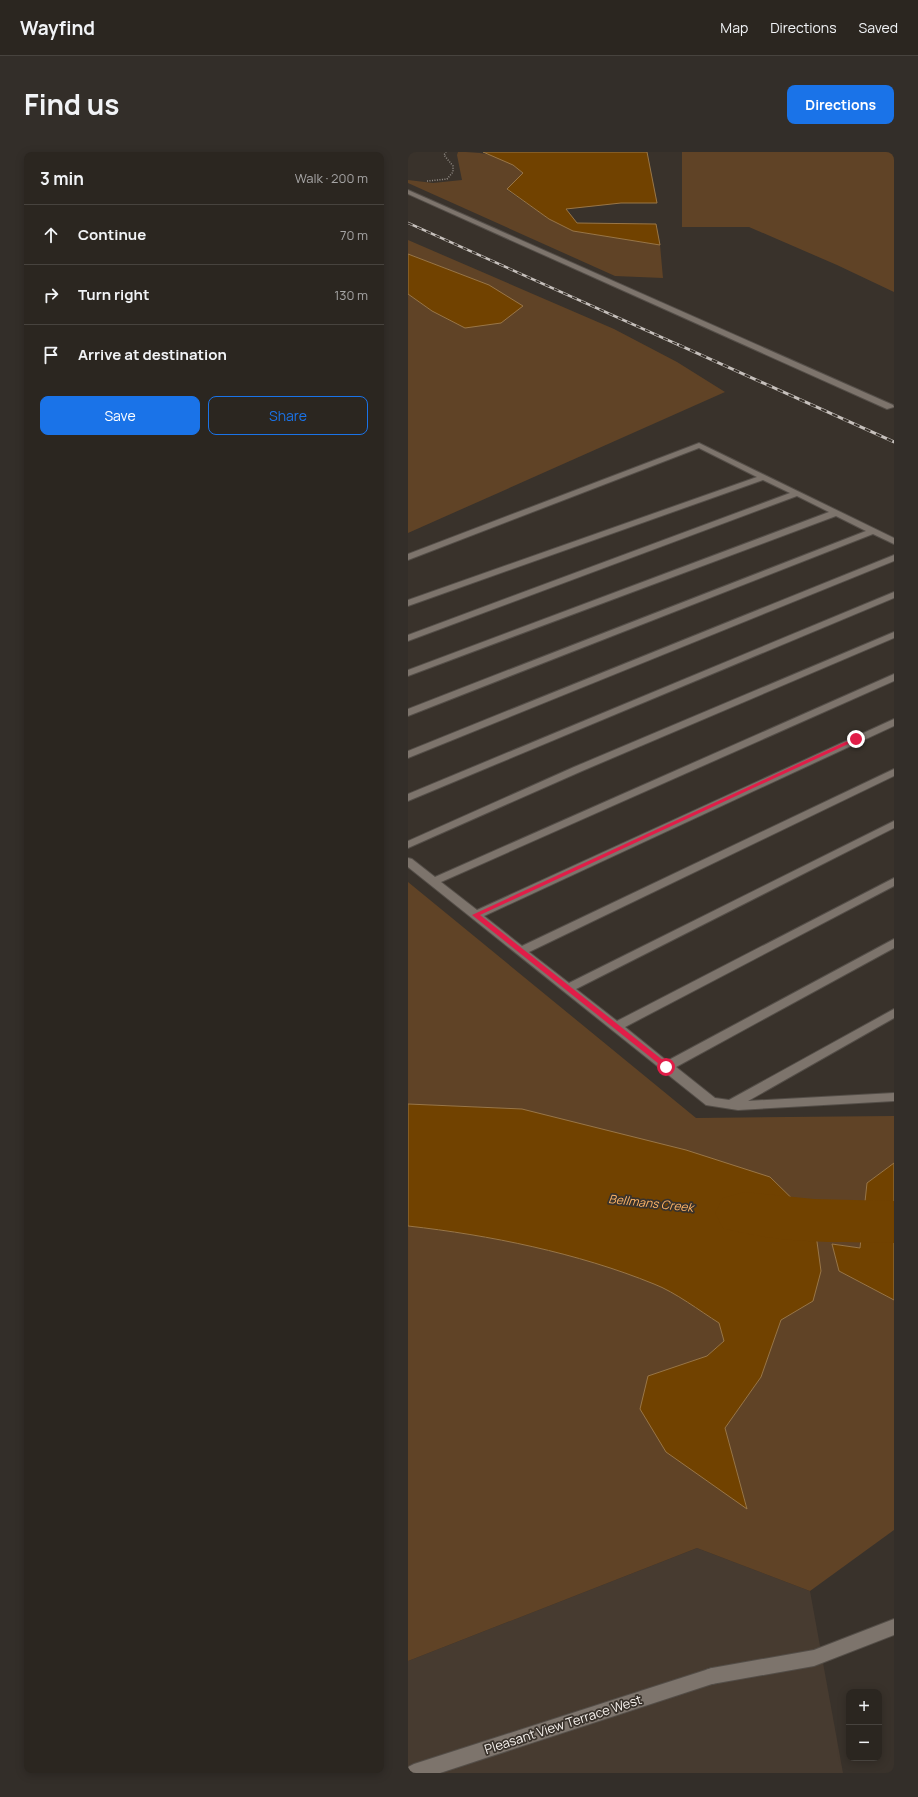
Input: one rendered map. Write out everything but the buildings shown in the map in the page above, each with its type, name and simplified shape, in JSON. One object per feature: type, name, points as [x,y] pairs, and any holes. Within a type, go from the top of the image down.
[{"type":"street","points":[[408,192],[893,408]]},
{"type":"street","points":[[408,558],[699,445],[894,541]]},
{"type":"street","points":[[408,603],[763,477]]},
{"type":"street","points":[[408,638],[796,494]]},
{"type":"street","points":[[408,673],[835,513]]},
{"type":"street","points":[[408,713],[873,531]]},
{"type":"street","points":[[408,755],[894,558]]},
{"type":"street","points":[[408,798],[894,595]]},
{"type":"street","points":[[408,845],[578,769],[894,635]]},
{"type":"street","points":[[434,881],[894,677]]},
{"type":"street","points":[[476,915],[894,722]]},
{"type":"street","points":[[522,951],[894,772]]},
{"type":"street","points":[[568,988],[894,824]]},
{"type":"street","points":[[408,861],[711,1102],[738,1106],[891,1096]]},
{"type":"street","points":[[616,1027],[894,881]]},
{"type":"street","points":[[666,1067],[894,943]]},
{"type":"street","points":[[730,1105],[894,1013]]},
{"type":"street","name":"Pleasant View Terrace West","points":[[414,1773],[712,1676],[814,1658],[894,1627]]},
{"type":"path","points":[[421,180],[433,181],[447,179],[453,172],[453,166],[444,155],[446,152]]},
{"type":"shaded area","points":[[458,152],[485,154],[508,162],[523,173],[507,190],[549,219],[573,231],[660,245],[663,278],[615,276],[408,183],[408,180],[433,183],[462,180],[457,155]]},
{"type":"shaded area","points":[[682,152],[894,152],[894,292],[837,265],[749,227],[682,227]]},
{"type":"shaded area","points":[[408,240],[614,329],[677,362],[725,392],[408,533],[408,294],[432,311],[465,328],[489,285],[408,254]]},
{"type":"shaded area","points":[[408,882],[696,1118],[894,1116],[894,1163],[867,1183],[860,1248],[832,1244],[839,1271],[894,1300],[894,1530],[810,1591],[697,1548],[408,1661],[408,1226],[470,1234],[501,1240],[564,1254],[595,1263],[662,1287],[719,1323],[724,1341],[707,1356],[648,1376],[747,1508],[725,1428],[761,1377],[781,1320],[813,1301],[686,1150],[522,1109],[408,1104]]},
{"type":"shaded area","points":[[697,1548],[810,1591],[843,1773],[408,1773],[408,1661]]},
{"type":"water","points":[[483,152],[647,152],[657,203],[621,203],[566,209],[577,223],[656,224],[660,245],[573,231],[549,219],[507,189],[523,173],[513,165]]},
{"type":"water","points":[[408,254],[489,285],[523,306],[501,323],[465,328],[432,311],[408,294]]},
{"type":"water","points":[[408,1104],[522,1109],[686,1150],[770,1177],[814,1220],[821,1271],[813,1301],[781,1320],[761,1377],[725,1428],[747,1509],[666,1452],[640,1409],[648,1376],[707,1356],[724,1341],[719,1323],[662,1287],[595,1263],[564,1254],[501,1240],[470,1234],[408,1226]]},
{"type":"water","points":[[894,1163],[894,1300],[839,1271],[832,1244],[860,1248],[867,1183]]},
{"type":"waterway","name":"Bellmans Creek","points":[[744,1213],[814,1220],[894,1222]]},
{"type":"railway","points":[[408,223],[681,346]]},
{"type":"railway","points":[[679,345],[894,442]]},
{"type":"route","points":[[666,1067],[476,915],[856,739]]}]
